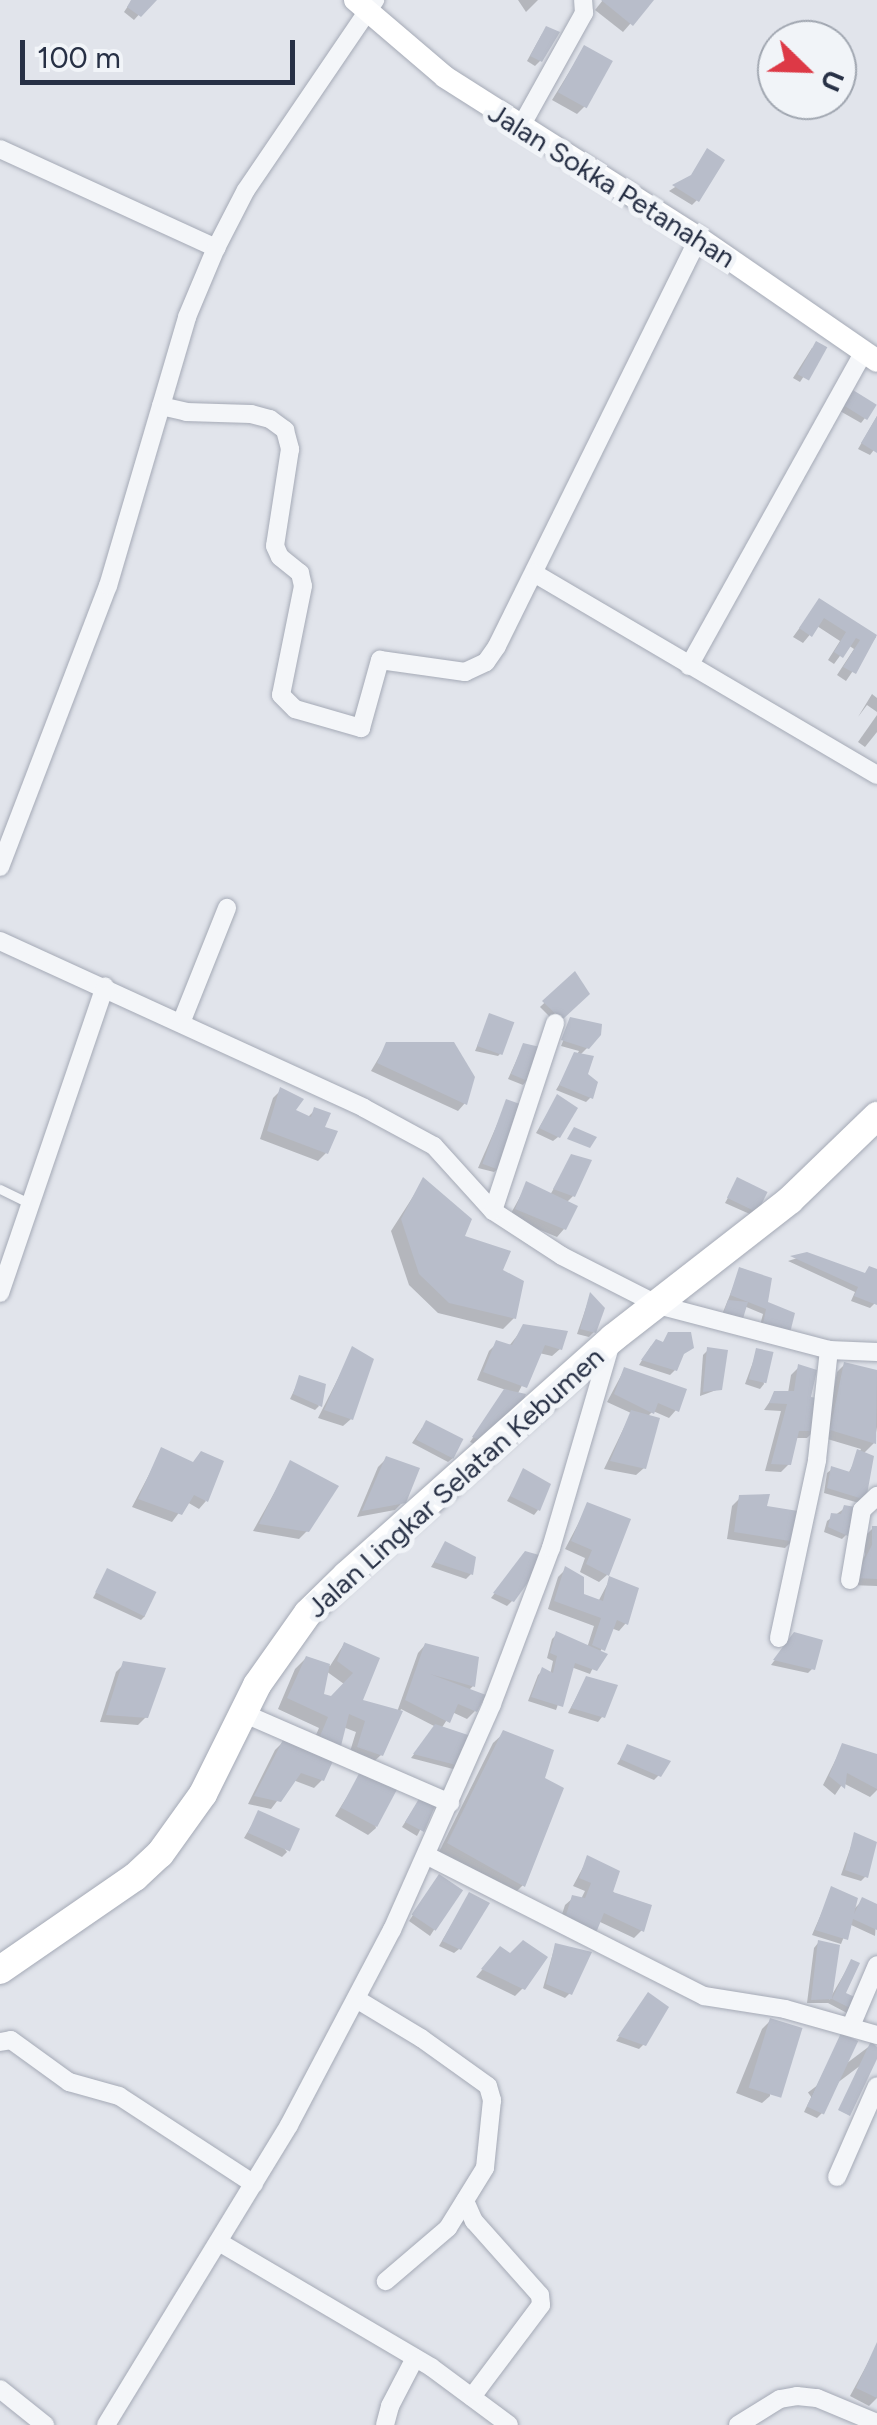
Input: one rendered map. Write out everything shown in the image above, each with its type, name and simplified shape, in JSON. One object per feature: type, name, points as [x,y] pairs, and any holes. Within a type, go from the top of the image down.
[{"type":"highway","name":"Jalan Lingkar Selatan Kebumen","points":[[0,1970],[135,1877],[160,1854],[203,1794],[257,1685],[308,1614],[613,1338],[790,1200],[877,1116]]},
{"type":"main road","name":"Jalan Sokka Petanahan","points":[[365,4],[445,78],[700,238],[870,356]]},
{"type":"street","points":[[520,128],[584,14],[583,0]]},
{"type":"street","points":[[0,867],[108,586],[187,317],[216,248],[246,190],[365,4]]},
{"type":"street","points":[[0,148],[216,248]]},
{"type":"street","points":[[161,406],[186,412],[251,414],[270,419],[285,430],[290,449],[275,546],[280,556],[300,573],[303,586],[280,682],[282,695],[295,709],[361,728],[380,660],[466,672],[486,662],[700,238]]},
{"type":"street","points":[[689,666],[870,356]]},
{"type":"street","points":[[534,573],[877,775]]},
{"type":"street","points":[[181,1023],[227,908]]},
{"type":"street","points":[[0,941],[364,1108],[434,1146],[493,1211],[562,1256],[658,1305],[829,1350],[877,1352]]},
{"type":"street","points":[[0,1292],[105,988]]},
{"type":"street","points":[[493,1211],[555,1023]]},
{"type":"street","points":[[106,2425],[220,2242],[358,2000],[426,1855],[552,1548],[613,1338]]},
{"type":"street","points":[[779,1638],[818,1460],[829,1350]]},
{"type":"street","points":[[850,1580],[862,1510],[877,1496]]},
{"type":"street","points":[[243,1713],[450,1802]]},
{"type":"street","points":[[426,1855],[704,1996],[785,2008],[877,2035]]},
{"type":"street","points":[[850,2026],[877,1965]]},
{"type":"street","points":[[358,2000],[421,2038],[491,2092],[487,2162],[448,2228],[386,2281]]},
{"type":"street","points":[[0,2042],[11,2040],[70,2082],[119,2096],[254,2184]]},
{"type":"street","points":[[837,2177],[877,2086]]},
{"type":"street","points":[[465,2201],[474,2221],[540,2294],[541,2305],[472,2397]]},
{"type":"street","points":[[220,2242],[414,2358],[509,2425]]},
{"type":"street","points":[[385,2425],[414,2358]]},
{"type":"street","points":[[0,2389],[44,2425]]},
{"type":"street","points":[[738,2425],[780,2399],[797,2396],[817,2398],[877,2422]]},
{"type":"lane","points":[[0,1189],[31,1204]]},
{"type":"building","points":[[131,0],[157,0],[141,17],[127,7]]},
{"type":"building","points":[[601,0],[654,0],[633,26]]},
{"type":"building","points":[[546,26],[560,32],[542,62],[530,56]]},
{"type":"building","points":[[584,45],[613,61],[587,108],[558,92]]},
{"type":"building","points":[[707,148],[725,160],[699,202],[672,185],[691,175]]},
{"type":"building","points":[[816,341],[827,347],[809,381],[798,374]]},
{"type":"building","points":[[853,390],[877,405],[867,420],[843,405]]},
{"type":"building","points":[[877,416],[877,453],[861,443]]},
{"type":"building","points":[[819,598],[877,635],[856,674],[843,667],[860,640],[856,638],[843,658],[834,652],[846,632],[824,618],[812,637],[799,628]]},
{"type":"building","points":[[575,971],[590,994],[562,1020],[542,1001]]},
{"type":"building","points":[[489,1013],[514,1022],[502,1055],[477,1046]]},
{"type":"building","points":[[570,1017],[602,1024],[601,1035],[589,1049],[561,1040]]},
{"type":"building","points":[[386,1042],[454,1042],[475,1077],[467,1105],[377,1063]]},
{"type":"building","points":[[523,1043],[540,1047],[530,1082],[511,1074]]},
{"type":"building","points":[[574,1052],[594,1056],[588,1074],[598,1082],[593,1099],[559,1085]]},
{"type":"building","points":[[280,1087],[304,1099],[296,1110],[311,1117],[314,1107],[331,1113],[325,1127],[338,1131],[328,1154],[267,1131]]},
{"type":"building","points":[[557,1094],[578,1108],[560,1138],[539,1128]]},
{"type":"building","points":[[506,1099],[525,1106],[501,1171],[482,1164]]},
{"type":"building","points":[[574,1127],[597,1137],[590,1148],[567,1139]]},
{"type":"building","points":[[571,1154],[592,1160],[575,1197],[553,1189]]},
{"type":"building","points":[[423,1177],[472,1219],[465,1236],[511,1251],[503,1270],[524,1281],[516,1319],[449,1303],[419,1274],[401,1219]]},
{"type":"building","points":[[737,1177],[768,1192],[757,1213],[727,1198]]},
{"type":"building","points":[[526,1181],[578,1206],[566,1230],[515,1209]]},
{"type":"building","points":[[807,1252],[865,1273],[869,1266],[877,1269],[877,1305],[854,1296],[858,1287],[790,1256]]},
{"type":"building","points":[[739,1267],[772,1278],[768,1302],[795,1313],[789,1337],[763,1324],[766,1309],[730,1295]]},
{"type":"building","points":[[590,1292],[605,1308],[596,1333],[580,1329]]},
{"type":"building","points":[[728,1300],[748,1302],[741,1325],[722,1317]]},
{"type":"building","points":[[523,1324],[568,1331],[562,1350],[545,1345],[527,1388],[483,1372],[496,1340],[512,1345]]},
{"type":"building","points":[[668,1332],[691,1332],[694,1348],[684,1354],[677,1371],[641,1360],[656,1339],[663,1342]]},
{"type":"building","points":[[352,1346],[374,1359],[353,1420],[324,1410]]},
{"type":"building","points":[[707,1347],[728,1350],[722,1390],[703,1392]]},
{"type":"building","points":[[756,1348],[774,1352],[766,1383],[749,1379]]},
{"type":"building","points":[[844,1362],[877,1370],[876,1444],[830,1430]]},
{"type":"building","points":[[798,1364],[817,1370],[811,1397],[823,1399],[817,1431],[799,1431],[791,1465],[771,1464],[787,1404],[769,1403],[774,1391],[794,1391]]},
{"type":"building","points":[[624,1367],[687,1389],[679,1412],[658,1403],[654,1414],[614,1394]]},
{"type":"building","points":[[299,1375],[326,1384],[322,1407],[293,1394]]},
{"type":"building","points":[[504,1389],[526,1394],[515,1419],[505,1415],[489,1443],[472,1437]]},
{"type":"building","points":[[631,1410],[660,1418],[646,1469],[610,1461]]},
{"type":"building","points":[[426,1420],[463,1439],[453,1459],[416,1440]]},
{"type":"building","points":[[161,1447],[193,1462],[201,1451],[224,1461],[208,1502],[194,1495],[182,1515],[138,1499]]},
{"type":"building","points":[[857,1449],[874,1456],[866,1500],[827,1488],[831,1466],[850,1472]]},
{"type":"building","points":[[386,1456],[420,1468],[406,1503],[362,1511]]},
{"type":"building","points":[[290,1460],[339,1486],[309,1532],[259,1524]]},
{"type":"building","points":[[523,1468],[551,1484],[540,1511],[510,1496]]},
{"type":"building","points":[[770,1494],[767,1506],[798,1511],[796,1542],[734,1532],[739,1495]]},
{"type":"building","points":[[587,1502],[631,1519],[609,1576],[586,1564],[592,1550],[571,1541]]},
{"type":"building","points":[[844,1505],[855,1507],[848,1536],[828,1527],[831,1513],[841,1514]]},
{"type":"building","points":[[872,1526],[877,1526],[877,1579],[855,1578],[872,1545]]},
{"type":"building","points":[[445,1541],[476,1557],[473,1575],[434,1562]]},
{"type":"building","points":[[525,1551],[546,1557],[514,1602],[493,1593]]},
{"type":"building","points":[[565,1566],[584,1577],[584,1594],[603,1601],[609,1576],[639,1588],[628,1625],[617,1620],[605,1651],[592,1645],[601,1618],[554,1601]]},
{"type":"building","points":[[107,1568],[156,1592],[145,1616],[95,1592]]},
{"type":"building","points":[[556,1631],[608,1654],[597,1671],[575,1663],[563,1707],[531,1697],[542,1667],[553,1673],[557,1656],[550,1653]]},
{"type":"building","points":[[794,1632],[823,1640],[815,1670],[773,1660]]},
{"type":"building","points":[[344,1642],[380,1658],[363,1700],[403,1711],[383,1756],[357,1747],[365,1721],[349,1714],[340,1750],[318,1741],[328,1717],[287,1698],[306,1656],[330,1664],[324,1694],[331,1696],[353,1673],[337,1661]]},
{"type":"building","points":[[425,1643],[479,1657],[475,1687],[430,1674],[486,1695],[477,1712],[458,1704],[450,1723],[405,1700]]},
{"type":"building","points":[[123,1661],[166,1668],[148,1718],[106,1715]]},
{"type":"building","points":[[586,1676],[618,1685],[605,1718],[571,1708]]},
{"type":"building","points":[[435,1724],[471,1736],[460,1766],[413,1754]]},
{"type":"building","points":[[503,1730],[554,1750],[545,1778],[564,1788],[525,1887],[447,1843]]},
{"type":"building","points":[[283,1740],[333,1761],[324,1781],[301,1773],[281,1802],[254,1796]]},
{"type":"building","points":[[842,1743],[877,1754],[877,1789],[847,1773],[845,1789],[829,1776]]},
{"type":"building","points":[[627,1744],[671,1761],[661,1777],[620,1759]]},
{"type":"building","points":[[362,1768],[398,1787],[377,1827],[341,1808]]},
{"type":"building","points":[[420,1797],[436,1804],[424,1832],[405,1822]]},
{"type":"building","points":[[258,1810],[300,1829],[290,1852],[248,1833]]},
{"type":"building","points":[[854,1832],[877,1842],[868,1878],[845,1870]]},
{"type":"building","points":[[587,1855],[620,1871],[613,1892],[652,1905],[644,1932],[604,1913],[594,1938],[564,1922],[572,1895],[585,1898],[591,1883],[579,1878]]},
{"type":"building","points":[[439,1874],[463,1890],[436,1931],[412,1915]]},
{"type":"building","points":[[831,1886],[858,1898],[854,1914],[862,1897],[877,1904],[877,1930],[853,1919],[848,1940],[815,1930]]},
{"type":"building","points":[[469,1892],[490,1903],[461,1950],[442,1941]]},
{"type":"building","points":[[523,1940],[548,1957],[525,1990],[481,1969],[500,1946],[510,1953]]},
{"type":"building","points":[[818,1940],[840,1945],[832,1999],[811,2000]]},
{"type":"building","points":[[555,1943],[592,1952],[572,1995],[546,1984]]},
{"type":"building","points":[[851,1959],[860,1963],[846,1993],[859,1999],[854,2010],[832,1999]]},
{"type":"building","points":[[648,1992],[669,2007],[646,2046],[618,2036]]},
{"type":"building","points":[[770,2018],[803,2028],[781,2098],[749,2088]]},
{"type":"building","points":[[841,2033],[858,2041],[824,2114],[807,2106]]},
{"type":"building","points":[[871,2041],[877,2047],[877,2059],[850,2116],[838,2110]]},
{"type":"building","points":[[877,2342],[877,2398],[856,2388]]}]
